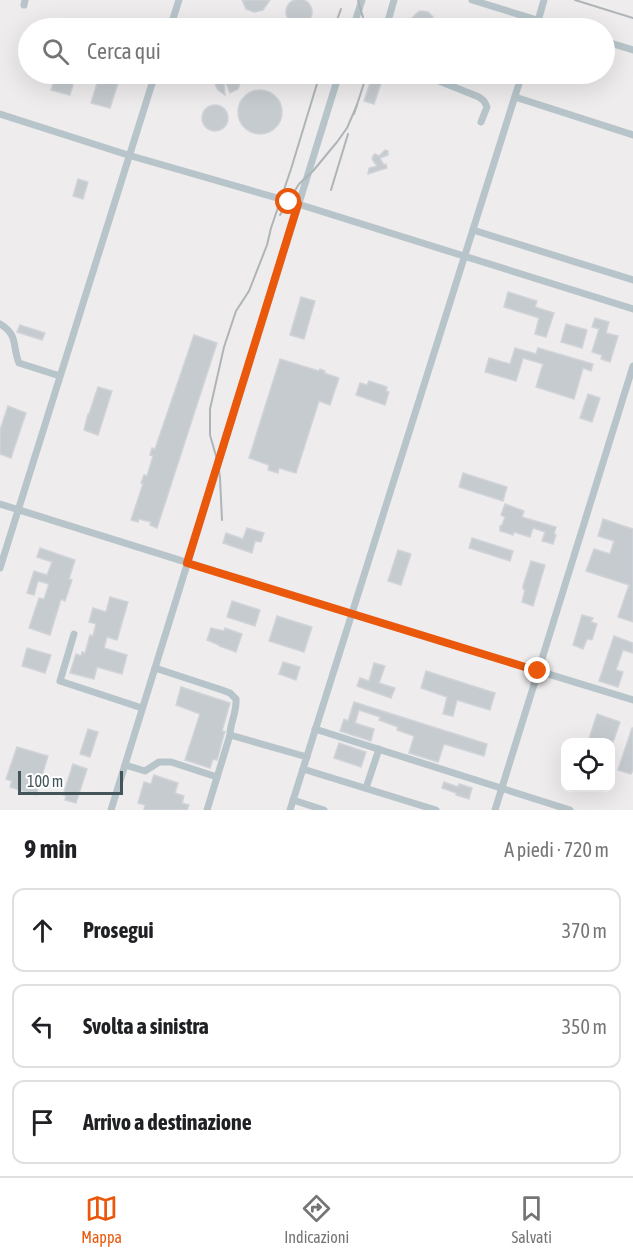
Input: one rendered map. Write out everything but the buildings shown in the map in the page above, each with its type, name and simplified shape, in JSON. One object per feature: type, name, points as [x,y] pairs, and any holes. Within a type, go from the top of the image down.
[{"type":"lane","points":[[173,18],[179,0]]},
{"type":"lane","points":[[356,18],[362,0]]},
{"type":"lane","points":[[389,18],[394,0]]},
{"type":"lane","points":[[472,0],[520,18]]},
{"type":"lane","points":[[540,18],[544,0]]},
{"type":"lane","points":[[615,44],[633,50]]},
{"type":"lane","points":[[0,568],[152,84]]},
{"type":"lane","points":[[111,810],[336,84]]},
{"type":"lane","points":[[445,84],[484,101],[487,107],[481,122]]},
{"type":"lane","points":[[290,810],[519,84]]},
{"type":"lane","points":[[515,97],[633,135]]},
{"type":"lane","points":[[0,114],[128,155],[465,255],[633,309]]},
{"type":"lane","points":[[473,230],[633,280]]},
{"type":"lane","points":[[0,324],[13,335],[19,363],[60,376]]},
{"type":"lane","points":[[495,810],[633,366]]},
{"type":"lane","points":[[0,504],[633,700]]},
{"type":"lane","points":[[74,634],[60,681],[142,708]]},
{"type":"lane","points":[[155,668],[230,693],[236,699],[230,735],[207,810]]},
{"type":"lane","points":[[315,729],[570,810]]},
{"type":"lane","points":[[230,735],[307,758]]},
{"type":"lane","points":[[366,788],[379,749]]},
{"type":"lane","points":[[125,765],[145,771],[159,762],[171,762],[218,777]]},
{"type":"lane","points":[[303,769],[436,810]]},
{"type":"lane","points":[[293,800],[324,810]]},
{"type":"railway","points":[[358,0],[363,18]]},
{"type":"railway","points":[[575,0],[633,18]]},
{"type":"railway","points":[[338,18],[341,9]]},
{"type":"railway","points":[[222,520],[218,463],[210,435],[210,409],[224,347],[236,311],[249,291],[267,245],[317,84]]},
{"type":"railway","points":[[354,114],[364,84]]},
{"type":"railway","points":[[280,215],[299,184],[313,171],[347,128],[357,105]]},
{"type":"railway","points":[[331,190],[348,134]]},
{"type":"route","points":[[289,202],[298,204],[187,563],[538,671]]}]
